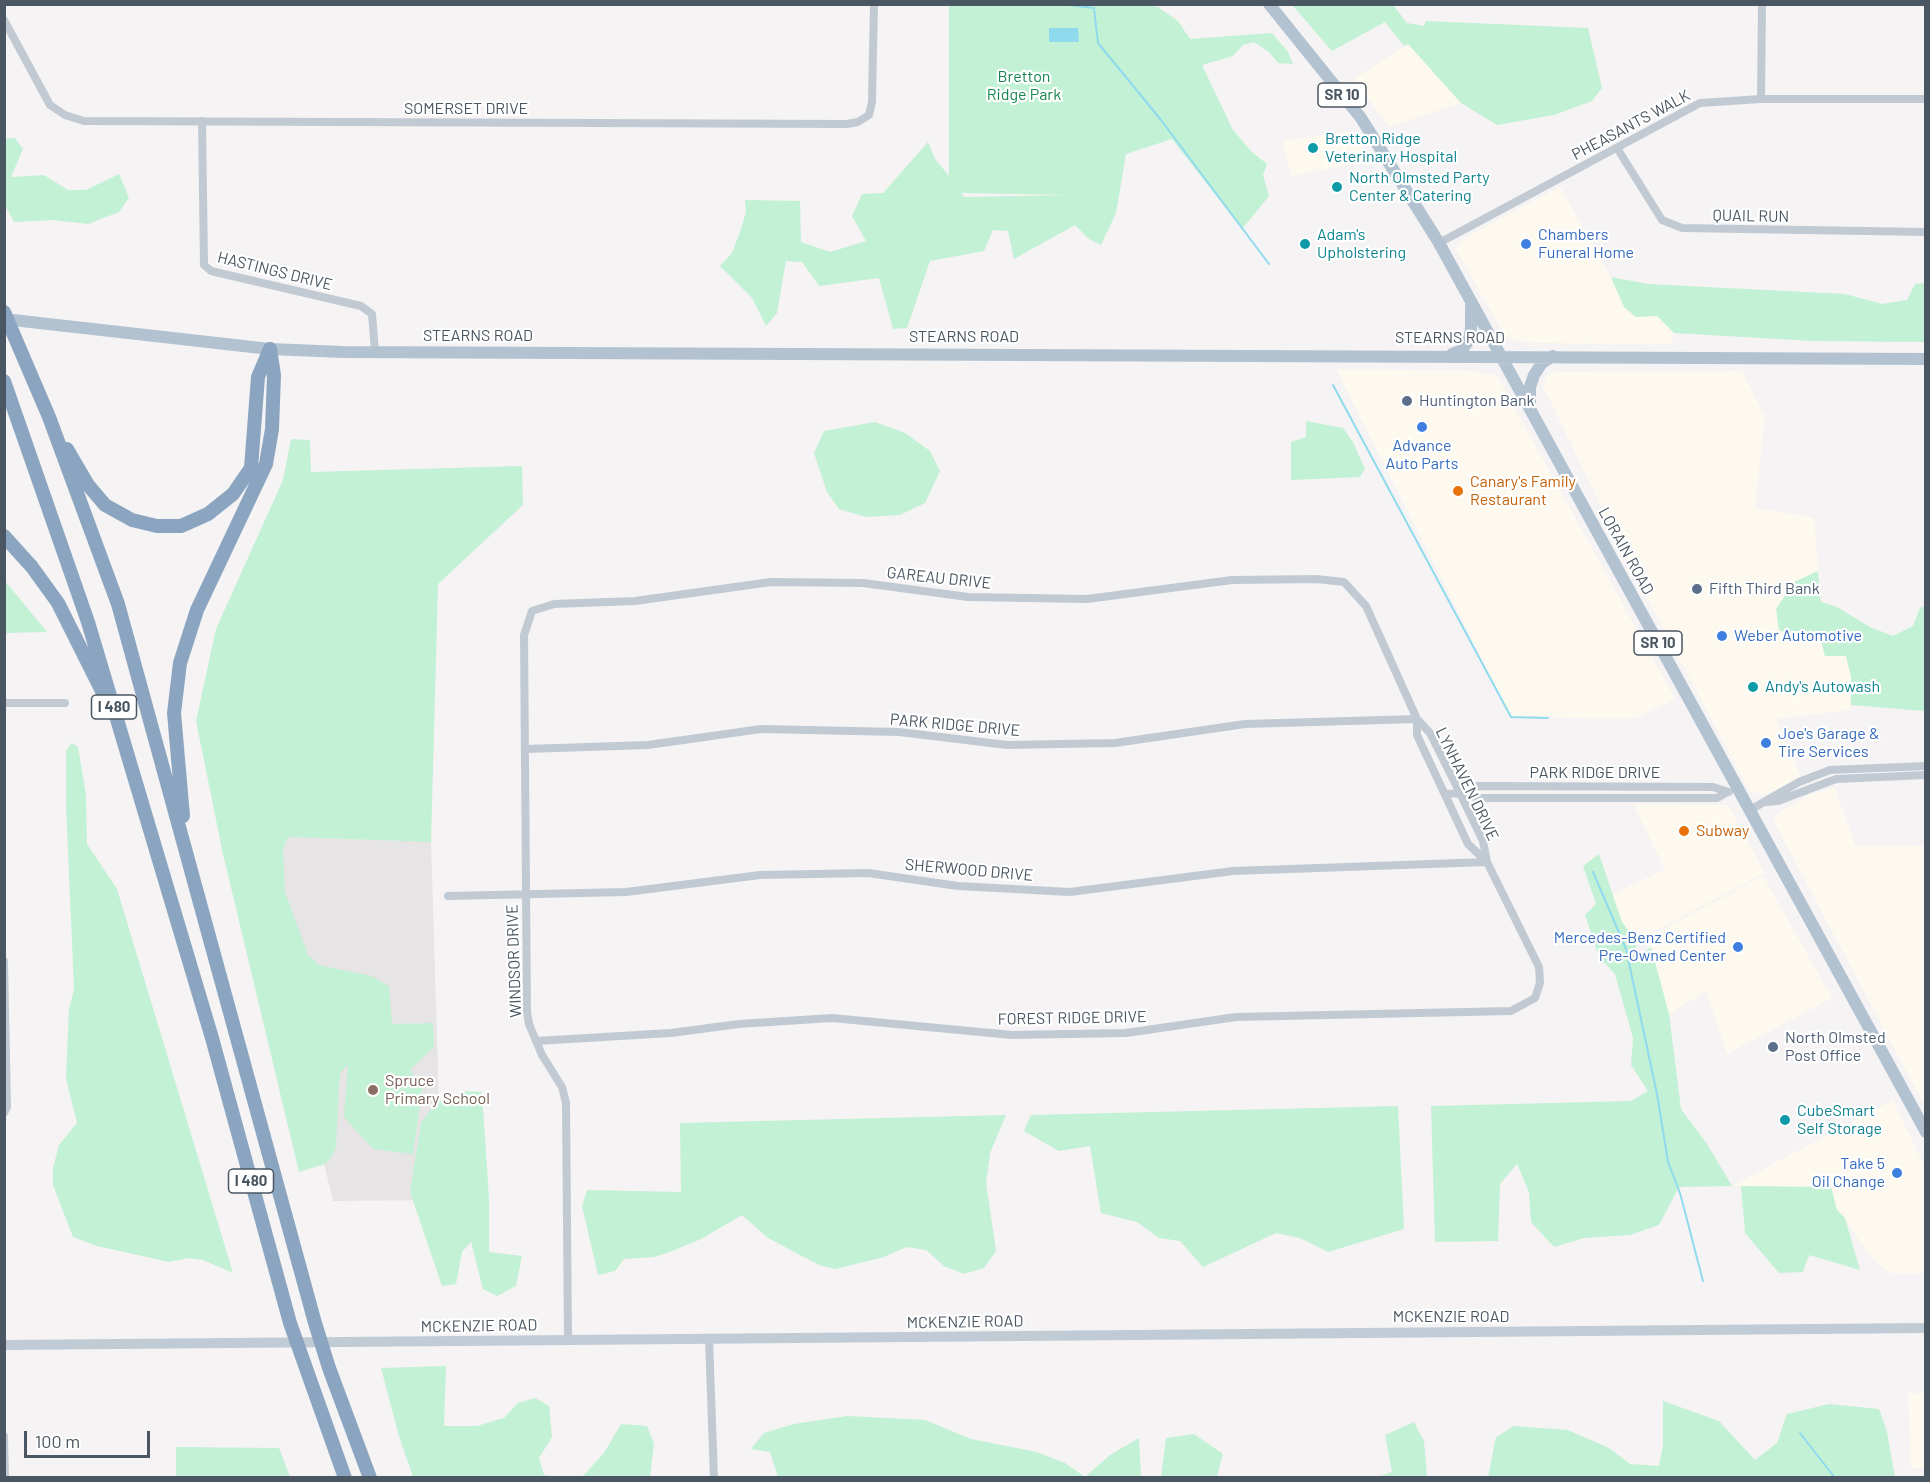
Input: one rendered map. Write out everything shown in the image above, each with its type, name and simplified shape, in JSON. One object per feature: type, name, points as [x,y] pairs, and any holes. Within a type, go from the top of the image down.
[{"type":"highway","name":"I 480","points":[[4,312],[48,417],[118,604],[315,1323],[329,1368],[370,1478]]},
{"type":"highway","points":[[48,417],[88,484],[105,505],[132,520],[157,526],[181,526],[208,514],[233,494],[251,468],[258,377],[270,348]]},
{"type":"highway","points":[[189,863],[174,713],[180,663],[196,610],[266,464],[272,429],[274,375],[270,348]]},
{"type":"highway","name":"I 480","points":[[4,381],[55,521],[124,738],[212,1038],[290,1323],[304,1368],[345,1478]]},
{"type":"highway","points":[[4,536],[32,567],[58,603],[124,738]]},
{"type":"main road","name":"LORAIN ROAD","points":[[1269,4],[1361,118],[1439,243],[1533,411],[1733,792],[1750,810],[1926,1132]]},
{"type":"main road","points":[[1451,355],[1462,350],[1472,330],[1470,299]]},
{"type":"main road","name":"STEARNS ROAD","points":[[4,319],[45,321],[270,348],[375,352],[1555,355],[1926,359]]},
{"type":"main road","points":[[1533,411],[1529,400],[1534,375],[1542,363],[1555,355]]},
{"type":"street","name":"SOMERSET DRIVE","points":[[4,20],[50,105],[65,115],[84,121],[847,123],[858,122],[869,115],[872,102],[874,4]]},
{"type":"street","points":[[1761,99],[1762,4]]},
{"type":"street","name":"PHEASANTS WALK","points":[[1439,243],[1700,103],[1761,99],[1926,99]]},
{"type":"street","name":"HASTINGS DRIVE","points":[[202,121],[204,265],[211,272],[361,306],[372,314],[375,352]]},
{"type":"street","name":"QUAIL RUN","points":[[1617,148],[1662,220],[1682,228],[1926,232]]},
{"type":"street","name":"GAREAU DRIVE","points":[[532,610],[554,604],[635,601],[771,582],[863,583],[968,597],[1087,599],[1232,580],[1316,579],[1344,582]]},
{"type":"street","name":"LYNHAVEN DRIVE","points":[[1344,582],[1366,606],[1417,719],[1430,733],[1461,793],[1482,841],[1487,862],[1539,968],[1540,983],[1535,998]]},
{"type":"street","name":"WINDSOR DRIVE","points":[[532,610],[524,635],[527,1012],[536,1041],[562,1087],[566,1103],[568,1340]]},
{"type":"street","points":[[4,703],[65,703]]},
{"type":"street","name":"PARK RIDGE DRIVE","points":[[526,749],[648,745],[761,729],[899,732],[1007,745],[1115,743],[1245,724],[1417,719]]},
{"type":"street","name":"LYNHAVEN DRIVE","points":[[1417,719],[1417,735],[1468,844],[1487,862]]},
{"type":"street","points":[[1750,810],[1766,802],[1774,794],[1830,770],[1926,766]]},
{"type":"street","points":[[1864,767],[1864,776]]},
{"type":"street","points":[[1766,802],[1778,801],[1804,789],[1836,779],[1864,776],[1926,776]]},
{"type":"street","points":[[1801,781],[1804,789]]},
{"type":"street","name":"PARK RIDGE DRIVE","points":[[1461,793],[1476,786],[1713,787],[1733,792]]},
{"type":"street","name":"PARK RIDGE DRIVE","points":[[1445,794],[1461,793],[1478,798],[1717,798],[1733,792]]},
{"type":"street","name":"SHERWOOD DRIVE","points":[[448,896],[626,892],[760,875],[868,873],[958,886],[1070,892],[1233,871],[1487,862]]},
{"type":"street","points":[[4,961],[7,1107],[4,1113]]},
{"type":"street","name":"FOREST RIDGE DRIVE","points":[[536,1041],[671,1033],[738,1024],[832,1018],[1012,1035],[1126,1033],[1236,1017],[1511,1011],[1535,998]]},
{"type":"street","name":"MCKENZIE ROAD","points":[[4,1345],[1926,1328]]},
{"type":"street","points":[[709,1340],[714,1478]]},
{"type":"street","points":[[4,1436],[5,1478]]},
{"type":"shaded area","points":[[1408,44],[1461,103],[1389,127],[1354,79]]},
{"type":"shaded area","points":[[1350,131],[1371,160],[1292,176],[1282,141]]},
{"type":"shaded area","points":[[1560,187],[1611,277],[1615,289],[1636,317],[1657,316],[1674,333],[1672,344],[1534,343],[1506,338],[1456,249],[1461,240]]},
{"type":"shaded area","points":[[1336,369],[1474,371],[1497,376],[1675,699],[1634,719],[1511,717]]},
{"type":"shaded area","points":[[1742,371],[1765,416],[1755,508],[1814,518],[1825,656],[1846,656],[1851,677],[1850,710],[1776,719],[1801,777],[1766,794],[1750,792],[1627,560],[1543,386],[1548,375],[1555,372]]},
{"type":"shaded area","points":[[1835,788],[1855,845],[1925,846],[1925,1106],[1774,822],[1777,814],[1809,795]]},
{"type":"shaded area","points":[[1633,804],[1728,805],[1765,873],[1636,941],[1622,922],[1611,895],[1665,869]]},
{"type":"shaded area","name":"Spruce Primary School","points":[[260,836],[431,842],[442,1200],[333,1201],[289,1017]]},
{"type":"shaded area","points":[[1763,876],[1832,998],[1727,1054],[1706,991],[1669,1014],[1648,937]]},
{"type":"shaded area","points":[[1893,1100],[1925,1168],[1925,1273],[1890,1273],[1869,1256],[1845,1218],[1837,1210],[1831,1187],[1732,1186]]},
{"type":"shaded area","points":[[1908,1393],[1925,1393],[1925,1468],[1911,1468]]},
{"type":"green space","name":"Bretton Ridge Park","points":[[1137,4],[1158,7],[1178,21],[1190,39],[1272,33],[1288,52],[1293,64],[1278,63],[1269,52],[1254,42],[1243,45],[1233,56],[1202,65],[1233,130],[1252,152],[1267,164],[1263,175],[1269,196],[1242,229],[1172,139],[1126,154],[1116,213],[1101,245],[1089,239],[1075,225],[1014,259],[1008,231],[993,230],[984,251],[930,261],[907,328],[893,329],[879,278],[819,286],[802,262],[786,261],[777,313],[766,326],[752,298],[720,266],[732,253],[740,232],[746,212],[745,200],[800,201],[801,242],[830,252],[866,241],[852,216],[862,194],[883,193],[928,142],[935,159],[949,176],[949,5]],"holes":[[[961,193],[1070,195],[964,197]]]},
{"type":"green space","points":[[1393,5],[1407,23],[1424,26],[1426,21],[1588,28],[1602,88],[1592,101],[1554,115],[1497,125],[1461,103],[1408,44],[1404,46],[1385,22],[1332,51],[1293,6]]},
{"type":"green space","points":[[15,138],[23,149],[11,177],[44,175],[68,190],[86,190],[119,174],[129,198],[119,212],[88,224],[53,220],[14,222],[5,205],[4,139]]},
{"type":"green space","points":[[1611,277],[1648,284],[1845,294],[1882,304],[1907,300],[1915,284],[1925,283],[1925,342],[1813,341],[1674,333],[1657,316],[1636,317],[1624,307]]},
{"type":"green space","points":[[1306,421],[1343,428],[1353,442],[1365,469],[1360,477],[1291,480],[1291,442],[1306,437]]},
{"type":"green space","points":[[875,422],[905,433],[930,451],[940,471],[925,503],[900,515],[866,517],[839,509],[827,492],[814,453],[824,431]]},
{"type":"green space","points":[[291,439],[310,440],[311,472],[522,466],[523,505],[438,584],[431,842],[288,837],[283,848],[285,892],[308,955],[319,965],[371,976],[389,986],[392,1024],[433,1023],[434,1047],[410,1070],[423,1085],[413,1154],[373,1149],[344,1117],[348,1065],[341,1071],[336,1147],[325,1164],[299,1172],[223,854],[196,721],[216,629],[283,480]]},
{"type":"green space","points":[[1818,571],[1821,602],[1837,607],[1870,627],[1893,636],[1913,626],[1920,608],[1925,606],[1925,711],[1851,705],[1851,677],[1846,656],[1825,656],[1820,637],[1790,635],[1779,630],[1776,609],[1794,582]]},
{"type":"green space","points":[[5,581],[47,632],[5,633]]},
{"type":"green space","points":[[72,743],[78,747],[86,795],[87,844],[117,889],[233,1273],[203,1260],[189,1258],[169,1262],[97,1246],[73,1237],[53,1185],[53,1168],[59,1145],[77,1123],[66,1079],[69,1009],[74,989],[66,805],[66,750]]},
{"type":"green space","points":[[1599,854],[1622,922],[1636,941],[1636,959],[1651,947],[1669,1014],[1681,1109],[1707,1144],[1732,1186],[1679,1187],[1659,1225],[1630,1235],[1584,1238],[1554,1247],[1531,1222],[1529,1192],[1517,1164],[1500,1184],[1498,1241],[1435,1242],[1431,1106],[1631,1101],[1648,1091],[1631,1065],[1633,1038],[1615,974],[1599,957],[1585,915],[1596,904],[1583,866]]},
{"type":"green space","points":[[465,1091],[482,1092],[489,1199],[489,1252],[522,1256],[516,1286],[497,1296],[483,1289],[471,1242],[462,1252],[456,1284],[442,1286],[410,1192],[421,1123],[436,1102]]},
{"type":"green space","points":[[1398,1106],[1404,1229],[1328,1252],[1300,1238],[1276,1233],[1203,1267],[1180,1241],[1159,1238],[1137,1222],[1101,1213],[1090,1146],[1059,1151],[1024,1131],[1031,1115]]},
{"type":"green space","points":[[1006,1115],[990,1153],[986,1183],[996,1251],[984,1268],[964,1274],[944,1266],[926,1250],[906,1247],[884,1257],[835,1269],[819,1265],[768,1238],[742,1215],[701,1239],[670,1252],[654,1257],[624,1259],[615,1271],[598,1275],[582,1206],[587,1190],[681,1192],[680,1123]]},
{"type":"green space","points":[[1741,1186],[1831,1187],[1837,1210],[1845,1218],[1860,1270],[1809,1255],[1803,1272],[1779,1273],[1745,1233]]},
{"type":"green space","points":[[446,1366],[444,1426],[477,1426],[504,1418],[518,1403],[535,1398],[549,1406],[552,1437],[539,1458],[544,1475],[560,1477],[413,1477],[399,1436],[381,1368]]},
{"type":"green space","points":[[1663,1401],[1719,1421],[1755,1460],[1777,1443],[1787,1414],[1829,1404],[1879,1409],[1887,1432],[1895,1477],[1488,1477],[1496,1437],[1514,1426],[1568,1430],[1609,1448],[1630,1464],[1659,1466],[1663,1445]]},
{"type":"green space","points":[[847,1416],[925,1420],[971,1439],[1037,1452],[1065,1463],[1085,1477],[778,1477],[770,1452],[751,1449],[764,1433],[794,1424]]},
{"type":"green space","points":[[1414,1422],[1424,1441],[1427,1477],[1377,1477],[1392,1472],[1385,1435]]},
{"type":"green space","points":[[621,1424],[647,1426],[654,1444],[650,1477],[582,1477],[604,1453]]},
{"type":"green space","points":[[1194,1434],[1223,1454],[1217,1477],[1161,1477],[1166,1438]]},
{"type":"green space","points":[[1139,1438],[1141,1477],[1085,1477],[1110,1455]]},
{"type":"green space","points":[[176,1447],[279,1448],[290,1477],[176,1477]]},
{"type":"water","points":[[1049,28],[1078,28],[1079,42],[1049,42]]},
{"type":"waterway","points":[[1062,4],[1094,8],[1098,43],[1161,120],[1269,264]]},
{"type":"waterway","points":[[1333,385],[1511,717],[1548,718]]},
{"type":"waterway","points":[[1593,872],[1626,949],[1657,1094],[1668,1162],[1680,1193],[1703,1281]]},
{"type":"waterway","points":[[1800,1433],[1835,1478]]},
{"type":"place","name":"Bretton Ridge Veterinary Hospital","points":[[1313,148]]},
{"type":"place","name":"North Olmsted Party Center & Catering","points":[[1337,187]]},
{"type":"place","name":"Adam's Upholstering","points":[[1305,244]]},
{"type":"place","name":"Chambers Funeral Home","points":[[1526,244]]},
{"type":"place","name":"Huntington Bank","points":[[1407,401]]},
{"type":"place","name":"Advance Auto Parts","points":[[1422,427]]},
{"type":"place","name":"Canary's Family Restaurant","points":[[1458,491]]},
{"type":"place","name":"Fifth Third Bank","points":[[1697,589]]},
{"type":"place","name":"Weber Automotive","points":[[1722,636]]},
{"type":"place","name":"Andy's Autowash","points":[[1753,687]]},
{"type":"place","name":"Joe's Garage & Tire Services","points":[[1766,743]]},
{"type":"place","name":"Subway","points":[[1684,831]]},
{"type":"place","name":"Mercedes-Benz Certified Pre-Owned Center","points":[[1738,947]]},
{"type":"place","name":"North Olmsted Post Office","points":[[1773,1047]]},
{"type":"place","name":"Spruce Primary School","points":[[373,1090]]},
{"type":"place","name":"CubeSmart Self Storage","points":[[1785,1120]]},
{"type":"place","name":"Take 5 Oil Change","points":[[1897,1173]]}]
